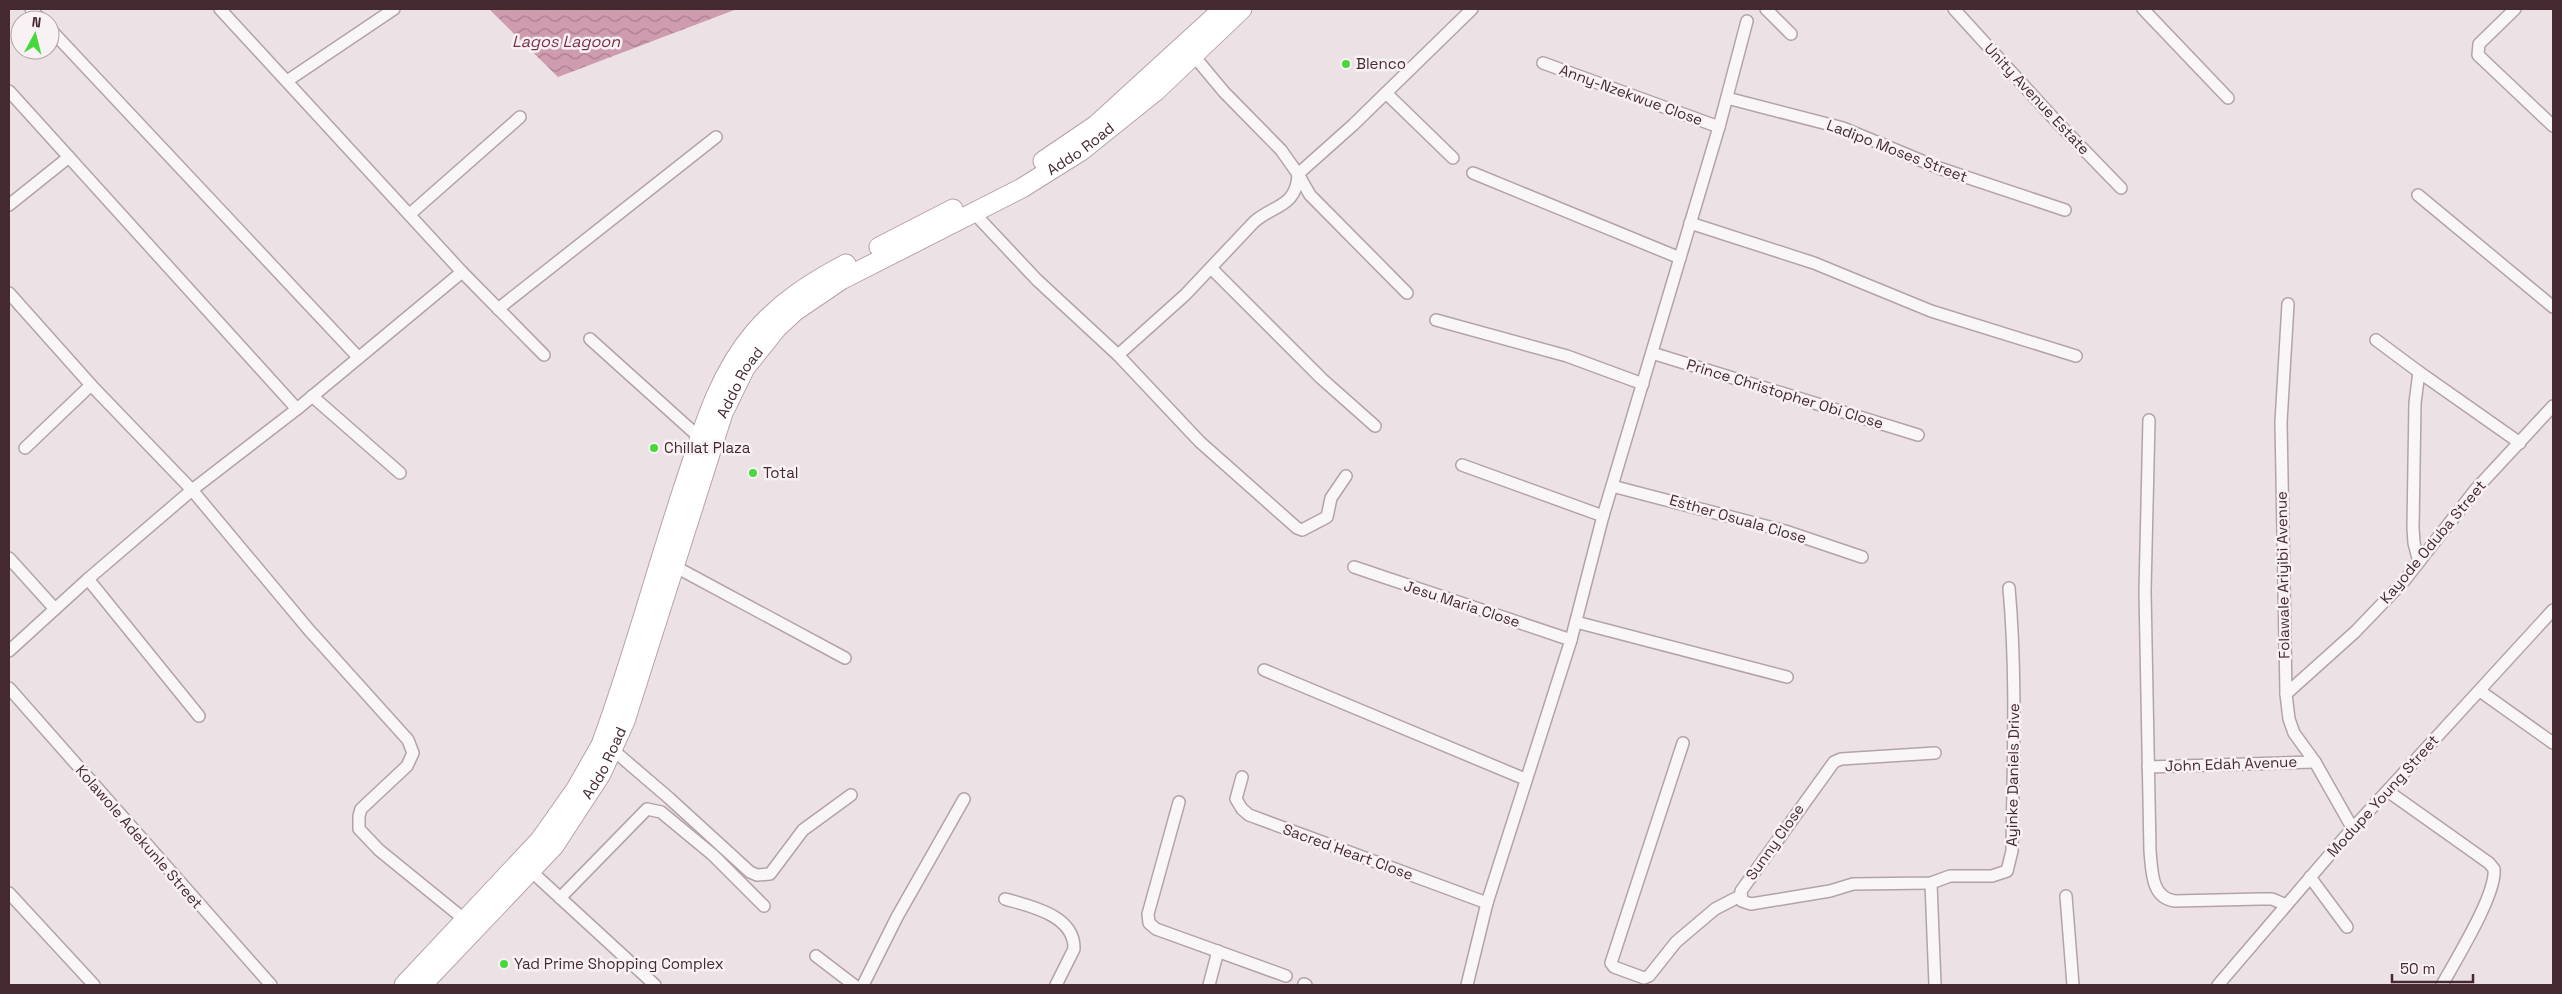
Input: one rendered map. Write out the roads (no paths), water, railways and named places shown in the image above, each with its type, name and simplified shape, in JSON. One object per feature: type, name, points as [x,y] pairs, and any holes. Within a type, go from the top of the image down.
[{"type":"main road","name":"Addo Road","points":[[422,985],[550,827],[576,789],[601,745],[715,396],[742,349],[769,316],[794,294],[841,266],[1046,160],[1096,125],[1223,9]]},
{"type":"main road","name":"Addo Road","points":[[404,985],[531,871],[554,846],[601,774],[625,721],[722,413],[745,368],[777,328],[807,302],[841,280],[1022,188],[1081,151],[1157,90],[1242,9]]},
{"type":"street","points":[[220,9],[462,272],[544,356]]},
{"type":"street","points":[[288,81],[394,9]]},
{"type":"street","points":[[1118,355],[1211,268],[1264,213],[1284,205],[1289,200],[1298,183],[1298,174],[1472,9]]},
{"type":"street","points":[[1766,9],[1791,34]]},
{"type":"street","name":"Unity Avenue Estate","points":[[1954,9],[2056,121],[2121,188]]},
{"type":"street","points":[[2143,9],[2228,98]]},
{"type":"street","points":[[2515,9],[2479,44],[2478,55],[2553,126]]},
{"type":"street","points":[[1467,985],[1487,903],[1525,779],[1571,640],[1603,516],[1719,128],[1747,21]]},
{"type":"street","points":[[60,40],[358,357]]},
{"type":"street","points":[[1194,56],[1224,92],[1281,150],[1310,195],[1407,293]]},
{"type":"street","name":"Anny-Nzekwue Close","points":[[1544,63],[1719,128]]},
{"type":"street","points":[[9,91],[297,409]]},
{"type":"street","points":[[1386,92],[1454,158]]},
{"type":"street","name":"Ladipo Moses Street","points":[[1727,98],[1844,128],[1939,168],[2065,210]]},
{"type":"street","points":[[410,214],[520,116]]},
{"type":"street","points":[[498,309],[716,137]]},
{"type":"street","points":[[9,205],[69,157]]},
{"type":"street","points":[[1473,173],[1680,258]]},
{"type":"street","points":[[2418,195],[2553,307]]},
{"type":"street","points":[[973,212],[1038,280],[1118,355],[1200,442],[1302,530],[1327,517],[1331,498],[1346,476]]},
{"type":"street","points":[[1690,223],[1814,263],[1931,311],[2076,356]]},
{"type":"street","points":[[1211,268],[1322,379],[1375,426]]},
{"type":"street","points":[[9,651],[192,490],[297,409],[462,272]]},
{"type":"street","points":[[9,293],[91,385],[192,490],[309,630],[408,740],[413,753],[407,766],[361,809],[359,829],[379,850],[470,924]]},
{"type":"street","name":"Folawale Ariyibi Avenue","points":[[2288,304],[2281,422],[2286,694],[2289,719],[2294,733],[2315,762],[2352,829]]},
{"type":"street","points":[[1436,320],[1567,356],[1642,384]]},
{"type":"street","points":[[590,339],[700,438]]},
{"type":"street","points":[[2376,340],[2520,443]]},
{"type":"street","name":"Prince Christopher Obi Close","points":[[1652,353],[1918,435]]},
{"type":"street","points":[[2419,372],[2415,403],[2413,528],[2414,543],[2419,562]]},
{"type":"street","points":[[24,448],[91,385]]},
{"type":"street","points":[[312,396],[400,473]]},
{"type":"street","name":"Kayode Oduba Street","points":[[2286,694],[2355,632],[2404,581],[2476,489],[2553,406]]},
{"type":"street","points":[[2149,420],[2145,591],[2152,875],[2160,896],[2175,901],[2272,899],[2286,905]]},
{"type":"street","points":[[1462,465],[1603,516]]},
{"type":"street","name":"Esther Osuala Close","points":[[1612,486],[1785,531],[1862,557]]},
{"type":"street","points":[[9,558],[55,609]]},
{"type":"street","points":[[674,566],[845,658]]},
{"type":"street","name":"Jesu Maria Close","points":[[1354,568],[1571,640]]},
{"type":"street","points":[[88,580],[199,716]]},
{"type":"street","name":"Ayinke Daniels Drive","points":[[1931,883],[1957,876],[2000,875],[2006,873],[2009,867],[2012,851],[2014,701],[2013,628],[2009,588]]},
{"type":"street","name":"Modupe Young Street","points":[[2218,985],[2352,829],[2388,792],[2553,610]]},
{"type":"street","points":[[1576,622],[1787,677]]},
{"type":"street","points":[[1264,670],[1525,779]]},
{"type":"street","name":"Kolawole Adekunle Street","points":[[9,688],[271,985]]},
{"type":"street","points":[[2480,691],[2553,743]]},
{"type":"street","points":[[1683,743],[1611,963],[1614,967],[1644,978],[1649,976],[1676,942],[1715,909],[1740,896]]},
{"type":"street","points":[[613,750],[670,798],[750,872],[757,875],[770,874],[803,830],[851,795]]},
{"type":"street","name":"Sunny Close","points":[[1931,883],[1854,884],[1830,891],[1751,904],[1742,901],[1740,896],[1741,891],[1834,762],[1841,759],[1935,753]]},
{"type":"street","name":"John Edah Avenue","points":[[2148,767],[2315,762]]},
{"type":"street","name":"Sacred Heart Close","points":[[1242,777],[1236,799],[1242,809],[1249,815],[1487,903]]},
{"type":"street","points":[[2388,792],[2489,863],[2494,870],[2494,880],[2476,921],[2442,985]]},
{"type":"street","points":[[863,985],[897,917],[964,799]]},
{"type":"street","points":[[1179,802],[1148,914],[1149,923],[1156,929],[1286,976]]},
{"type":"street","points":[[560,898],[647,809],[652,808],[662,812],[713,855],[764,906]]},
{"type":"street","points":[[531,871],[655,985]]},
{"type":"street","points":[[2310,877],[2347,927]]},
{"type":"street","points":[[1931,883],[1935,985]]},
{"type":"street","points":[[9,893],[92,984]]},
{"type":"street","points":[[2066,896],[2073,985]]},
{"type":"street","points":[[1005,899],[1045,912],[1055,917],[1067,929],[1074,942],[1074,949],[1056,985]]},
{"type":"street","points":[[1209,985],[1218,951]]},
{"type":"street","points":[[816,956],[854,985]]},
{"type":"water","name":"Lagos Lagoon","points":[[489,9],[737,9],[558,77]]},
{"type":"place","name":"Blenco","points":[[1346,64]]},
{"type":"place","name":"Chillat Plaza","points":[[654,448]]},
{"type":"place","name":"Total","points":[[753,473]]},
{"type":"place","name":"Yad Prime Shopping Complex","points":[[504,964]]}]
